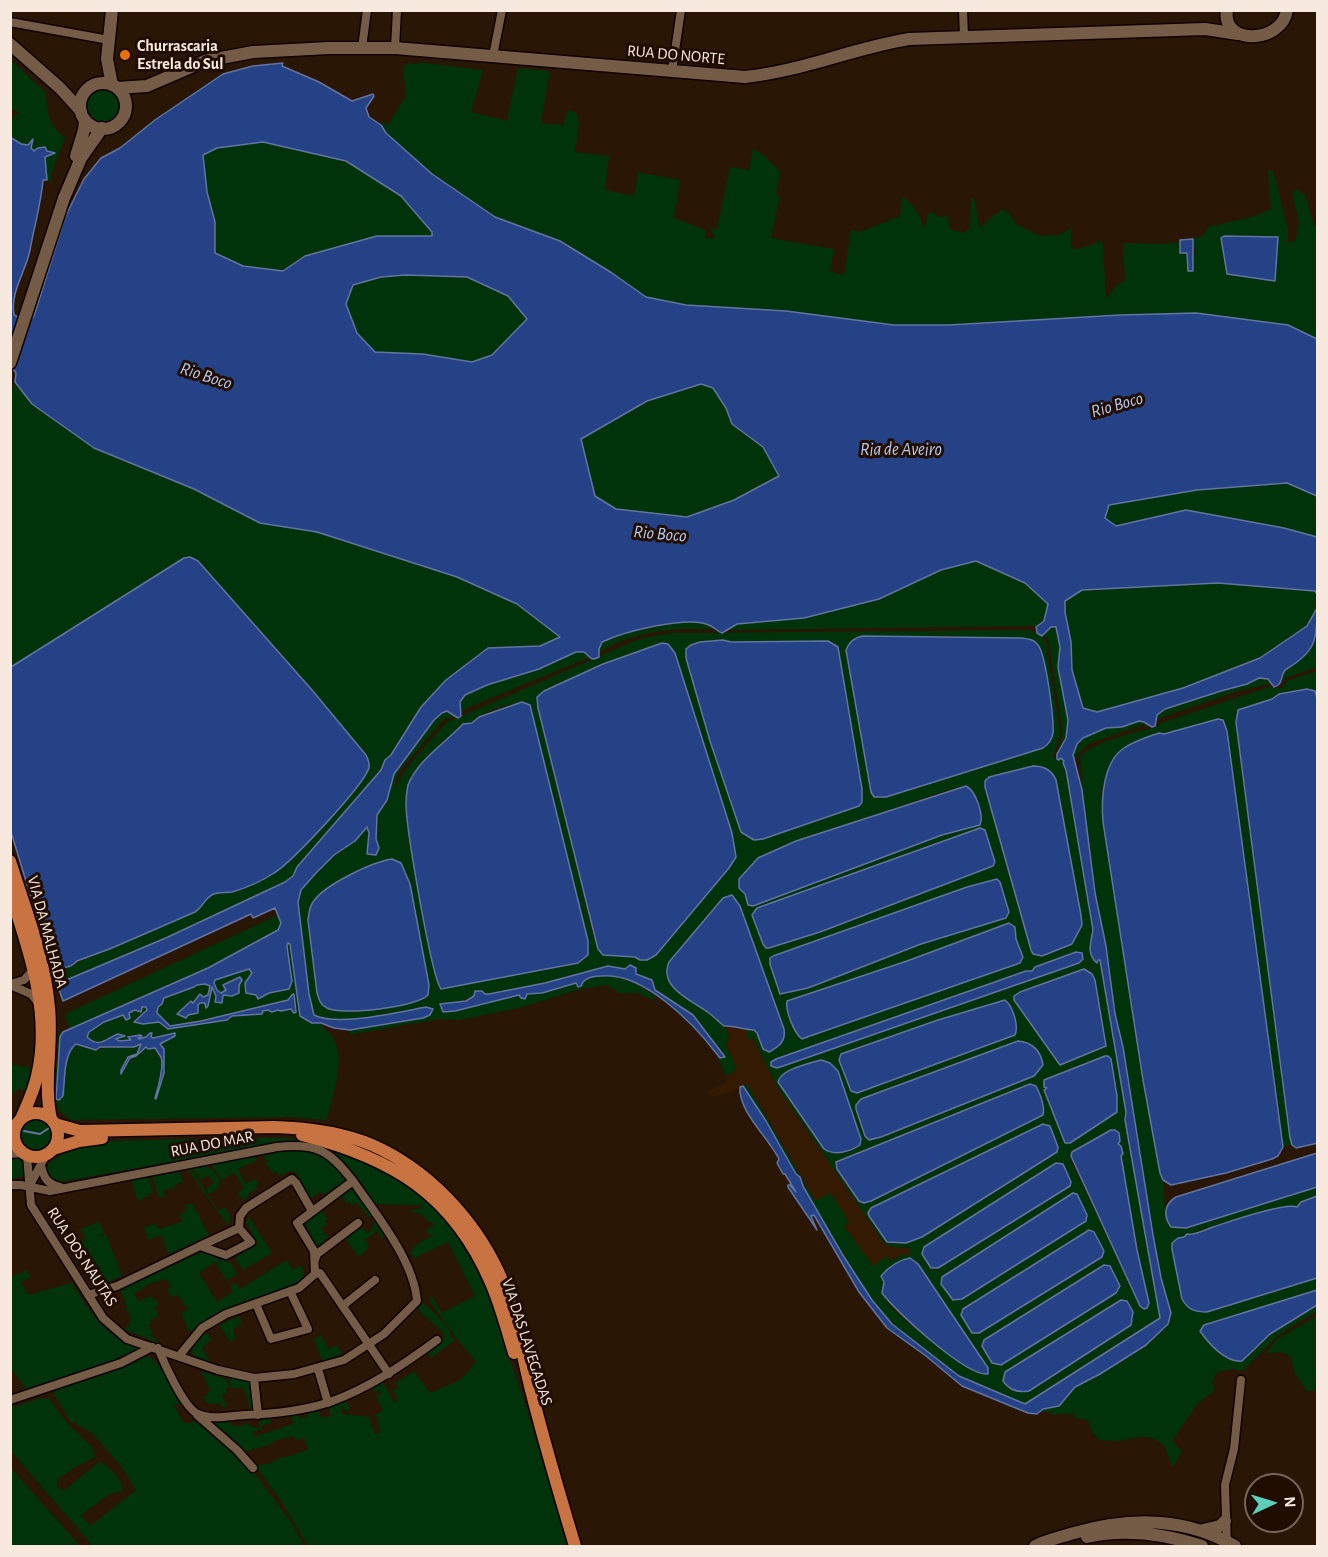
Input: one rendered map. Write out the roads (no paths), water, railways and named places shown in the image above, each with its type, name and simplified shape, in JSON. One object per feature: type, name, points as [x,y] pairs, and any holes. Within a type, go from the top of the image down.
[{"type":"main road","points":[[10,44],[60,88],[83,116],[96,127],[115,125],[121,120],[126,107],[125,100],[115,86],[107,59],[112,10]]},
{"type":"main road","points":[[1286,15],[1297,10]]},
{"type":"main road","points":[[1205,29],[1215,24],[1226,12]]},
{"type":"main road","points":[[1226,12],[1227,21],[1238,34]]},
{"type":"main road","name":"RUA DO NORTE","points":[[126,107],[135,95],[147,86],[205,61],[253,52],[290,49],[395,48],[745,77],[801,67],[887,42],[909,39],[1205,29],[1246,37],[1263,35],[1280,26],[1286,15]]},
{"type":"main road","points":[[10,363],[52,213],[78,152],[83,116],[81,104],[107,59]]},
{"type":"main road","points":[[60,88],[70,91],[90,88],[100,83],[115,86]]},
{"type":"main road","name":"RUA DO NORTE","points":[[115,86],[147,86]]},
{"type":"main road","points":[[10,350],[64,198],[81,158],[102,128]]},
{"type":"main road","name":"VIA DA MALHADA","points":[[10,861],[37,950],[49,1006],[51,1039],[47,1100],[53,1121]]},
{"type":"main road","name":"VIA DA MALHADA","points":[[10,892],[34,969],[42,1029],[38,1075],[16,1125]]},
{"type":"main road","points":[[39,1113],[53,1121],[58,1137],[47,1156],[19,1153],[15,1138],[16,1125],[26,1116],[39,1113]]},
{"type":"main road","name":"VIA DAS LAVEGADAS","points":[[53,1121],[80,1131],[275,1127],[326,1132],[372,1145],[398,1159],[432,1184],[454,1206],[487,1253],[507,1295],[573,1546]]},
{"type":"main road","name":"VIA DAS LAVEGADAS","points":[[47,1156],[79,1141],[133,1135],[270,1132],[298,1134],[334,1143],[375,1159],[422,1188],[439,1204],[467,1240],[481,1262],[495,1293],[573,1546]]},
{"type":"main road","points":[[316,1139],[345,1142],[374,1153],[413,1176],[447,1205],[454,1206],[455,1215],[477,1245],[490,1269],[495,1293]]},
{"type":"main road","points":[[1203,1530],[1220,1526],[1225,1521]]},
{"type":"main road","points":[[1035,1546],[1081,1531],[1121,1524],[1170,1523],[1203,1530],[1230,1545]]},
{"type":"main road","points":[[1051,1546],[1093,1536],[1130,1532],[1165,1536],[1202,1546]]},
{"type":"street","points":[[362,48],[367,10]]},
{"type":"street","points":[[395,48],[398,10]]},
{"type":"street","points":[[493,56],[502,10]]},
{"type":"street","points":[[672,71],[681,10]]},
{"type":"street","points":[[963,10],[964,36]]},
{"type":"street","points":[[10,22],[109,40]]},
{"type":"street","points":[[10,984],[24,980],[34,969]]},
{"type":"street","points":[[10,984],[31,994],[39,1004]]},
{"type":"street","name":"RUA DO MAR","points":[[10,1185],[50,1191],[277,1147],[300,1145],[323,1151],[339,1163],[353,1181],[400,1253],[416,1288],[417,1301]]},
{"type":"street","name":"RUA DOS NAUTAS","points":[[19,1153],[30,1187],[31,1205],[103,1318],[127,1339],[218,1370],[254,1378],[294,1374],[344,1360],[384,1334],[417,1301]]},
{"type":"street","points":[[30,1187],[47,1156]]},
{"type":"street","points":[[47,1156],[44,1177],[51,1185],[64,1187]]},
{"type":"street","points":[[200,1246],[226,1254],[252,1242],[239,1228],[240,1216],[246,1208],[292,1179],[312,1211]]},
{"type":"street","points":[[315,1274],[314,1251],[297,1222],[353,1181]]},
{"type":"street","points":[[315,1261],[317,1254],[358,1223]]},
{"type":"street","points":[[88,1295],[117,1286],[239,1228]]},
{"type":"street","points":[[179,1356],[202,1328],[226,1314],[298,1288],[315,1274],[320,1273],[389,1374]]},
{"type":"street","points":[[345,1308],[345,1304],[375,1280]]},
{"type":"street","points":[[256,1304],[270,1338],[308,1329],[290,1291]]},
{"type":"street","points":[[196,1414],[212,1417],[258,1414],[307,1408],[328,1402],[348,1395],[389,1374],[437,1340]]},
{"type":"street","points":[[10,1400],[121,1363],[155,1348],[181,1394],[196,1414],[237,1450],[253,1468]]},
{"type":"street","points":[[318,1369],[328,1402]]},
{"type":"street","points":[[254,1378],[258,1414]]},
{"type":"street","points":[[1230,1545],[1225,1521],[1225,1485],[1234,1449],[1241,1380]]},
{"type":"water","name":"Ria de Aveiro","points":[[283,63],[282,66],[319,82],[352,101],[373,94],[366,108],[369,117],[381,125],[386,133],[432,174],[495,217],[560,241],[646,297],[686,305],[786,311],[894,325],[949,325],[1196,313],[1288,325],[1317,339],[1317,496],[1287,483],[1197,490],[1109,505],[1105,518],[1116,526],[1186,510],[1284,528],[1317,537],[1317,594],[1315,591],[1218,583],[1082,590],[1065,601],[1071,642],[1072,670],[1083,708],[1097,712],[1183,688],[1260,658],[1307,626],[1317,608],[1315,638],[1312,645],[1303,658],[1285,670],[1277,686],[1274,687],[1268,679],[1259,678],[1247,684],[1165,709],[1157,715],[1155,726],[1152,727],[1139,721],[1122,727],[1106,728],[1083,738],[1077,744],[1073,755],[1082,790],[1095,893],[1106,946],[1115,1014],[1123,1047],[1153,1235],[1161,1278],[1171,1313],[1168,1324],[1146,1345],[1075,1387],[1059,1406],[1043,1409],[1037,1414],[1028,1413],[962,1386],[887,1328],[859,1292],[814,1215],[811,1216],[817,1230],[788,1187],[790,1185],[796,1192],[777,1163],[779,1159],[749,1115],[741,1096],[740,1087],[743,1086],[766,1121],[844,1257],[872,1300],[892,1324],[959,1376],[1025,1404],[1160,1318],[1100,960],[1097,963],[1090,952],[1093,930],[1066,770],[1064,761],[1061,758],[1057,759],[1057,754],[1066,738],[1068,720],[1058,667],[1060,647],[1056,627],[1051,627],[1042,636],[1037,633],[1036,627],[1044,621],[1048,604],[1025,583],[976,561],[941,570],[879,599],[804,618],[737,624],[722,633],[711,626],[688,622],[640,629],[602,642],[599,657],[594,659],[584,652],[576,652],[539,669],[487,685],[465,695],[460,702],[461,716],[458,718],[447,711],[442,713],[434,720],[394,774],[387,800],[377,815],[376,839],[379,848],[376,855],[367,854],[369,833],[367,827],[355,841],[334,855],[316,873],[301,890],[298,902],[309,994],[314,1015],[338,1020],[353,1019],[426,1007],[433,1009],[430,1015],[350,1030],[312,1023],[300,1016],[290,944],[288,943],[292,981],[289,989],[269,993],[258,999],[256,995],[246,993],[245,983],[252,973],[249,969],[215,980],[217,990],[221,993],[226,990],[223,985],[240,977],[242,980],[239,993],[232,996],[223,995],[222,1003],[215,1002],[216,996],[212,987],[206,1008],[205,1003],[200,1003],[198,1013],[188,1015],[186,1018],[177,1014],[191,1001],[193,1003],[200,994],[203,997],[208,995],[210,986],[197,985],[164,998],[157,1013],[170,1026],[288,1000],[294,994],[296,1012],[294,1013],[291,1009],[272,1012],[268,1010],[263,1011],[262,1014],[232,1016],[227,1020],[168,1029],[159,1022],[143,1024],[134,1022],[147,1010],[146,1007],[142,1007],[141,1012],[135,1010],[129,1013],[130,1018],[126,1020],[123,1015],[104,1022],[89,1032],[87,1037],[96,1042],[103,1042],[118,1034],[125,1036],[116,1039],[119,1041],[131,1040],[128,1037],[142,1036],[139,1039],[150,1033],[153,1038],[175,1033],[175,1036],[160,1044],[164,1049],[164,1073],[156,1099],[162,1061],[155,1048],[146,1047],[136,1056],[130,1058],[121,1074],[128,1057],[137,1054],[141,1044],[134,1047],[100,1047],[96,1050],[76,1044],[67,1061],[63,1096],[59,1100],[56,1099],[60,1037],[63,1032],[208,968],[278,930],[281,923],[275,908],[253,918],[251,914],[63,1001],[57,984],[168,937],[285,882],[293,876],[297,867],[381,770],[385,760],[391,755],[421,707],[446,680],[488,648],[540,646],[560,637],[517,604],[457,577],[317,532],[260,523],[194,489],[94,448],[32,404],[15,382],[16,373],[11,366],[10,137],[21,144],[28,145],[33,139],[31,148],[34,151],[45,147],[47,151],[55,153],[45,157],[47,180],[43,180],[30,250],[14,298],[14,315],[30,320],[34,316],[65,217],[84,179],[101,158],[120,148],[155,120],[223,74],[253,66]],"holes":[[[263,142],[346,161],[401,196],[432,232],[432,236],[377,236],[305,256],[283,271],[243,266],[215,253],[215,222],[207,192],[203,155],[217,148]],[[406,275],[467,277],[508,296],[527,319],[492,355],[472,362],[423,354],[375,352],[357,333],[346,304],[353,285],[381,277]],[[701,384],[713,388],[726,408],[732,424],[763,447],[779,476],[734,500],[687,517],[616,509],[595,496],[581,439],[647,401]]]},
{"type":"water","points":[[1224,236],[1278,237],[1275,281],[1227,274],[1221,238]]},
{"type":"water","points":[[1193,239],[1193,271],[1188,271],[1187,253],[1180,253],[1180,240]]},
{"type":"water","points":[[190,557],[198,561],[312,690],[366,755],[369,768],[326,823],[274,873],[232,892],[214,894],[208,897],[195,912],[77,961],[70,966],[58,967],[50,960],[11,832],[11,667],[184,558]]},
{"type":"water","points":[[863,636],[1033,640],[1041,651],[1047,674],[1053,726],[1051,740],[1043,748],[886,797],[874,797],[871,792],[846,650],[853,640]]},
{"type":"water","points":[[723,640],[731,642],[828,641],[838,647],[862,789],[862,802],[859,806],[763,839],[754,840],[741,832],[710,741],[686,658],[686,649],[691,645]]},
{"type":"water","points":[[662,643],[668,644],[675,653],[732,833],[736,857],[656,955],[647,960],[640,960],[635,957],[603,955],[598,949],[537,697],[544,691],[603,664]]},
{"type":"water","points":[[1307,689],[1315,691],[1318,702],[1318,1143],[1296,1148],[1292,1145],[1290,1138],[1236,722],[1238,710],[1272,699],[1279,694]]},
{"type":"water","points":[[522,702],[530,705],[588,941],[588,955],[578,963],[441,989],[431,957],[414,869],[406,804],[408,785],[425,760],[463,724],[472,723],[479,717]]},
{"type":"water","points":[[1218,719],[1223,720],[1227,731],[1283,1147],[1278,1156],[1272,1159],[1226,1173],[1171,1185],[1163,1180],[1160,1173],[1143,1080],[1103,822],[1103,792],[1112,762],[1124,748],[1159,733],[1164,734]]},
{"type":"water","points":[[1033,766],[1047,769],[1056,780],[1082,925],[1072,944],[1042,956],[1033,954],[1031,950],[985,787],[985,781],[989,777]]},
{"type":"water","points":[[966,786],[973,793],[978,804],[981,815],[980,825],[942,835],[753,906],[748,905],[745,894],[739,888],[739,879],[758,858],[796,841]]},
{"type":"water","points":[[980,828],[985,830],[995,862],[993,866],[820,932],[769,948],[763,944],[752,915],[757,908]]},
{"type":"water","points":[[392,859],[401,863],[410,884],[429,985],[428,995],[410,1003],[379,1009],[348,1011],[327,1008],[321,1004],[317,993],[308,920],[311,906],[319,895],[338,882],[361,869]]},
{"type":"water","points":[[997,879],[1009,912],[1006,918],[921,944],[808,988],[780,994],[770,964],[770,958],[773,956],[967,887]]},
{"type":"water","points":[[732,895],[740,906],[784,1029],[781,1043],[769,1052],[763,1049],[754,1030],[724,1026],[679,993],[668,979],[669,962],[723,898]]},
{"type":"water","points":[[1009,923],[1015,927],[1016,939],[1023,957],[1020,963],[802,1039],[793,1027],[787,1010],[787,1001],[907,961]]},
{"type":"water","points":[[1076,952],[1082,953],[1083,959],[1079,963],[786,1065],[777,1068],[771,1066],[771,1062],[776,1059],[1026,971],[1032,971],[1035,967]]},
{"type":"water","points":[[630,965],[636,968],[636,974],[652,980],[655,990],[693,1015],[725,1057],[720,1058],[681,1014],[666,1002],[634,982],[618,977],[593,977],[578,987],[576,983],[542,993],[527,994],[525,999],[519,995],[455,1011],[443,1012],[440,1004],[466,1001],[474,996],[475,991],[489,994],[545,983],[608,966],[625,969]]},
{"type":"water","points":[[1084,969],[1092,974],[1095,980],[1106,1046],[1060,1065],[1014,1000],[1014,996]]},
{"type":"water","points":[[1005,1000],[1014,1016],[1015,1035],[857,1093],[851,1091],[839,1060],[841,1054],[938,1020]]},
{"type":"water","points":[[1018,1041],[1032,1045],[1040,1055],[1043,1065],[1034,1076],[881,1137],[869,1140],[865,1136],[856,1109],[861,1099]]},
{"type":"water","points":[[1105,1056],[1111,1059],[1117,1112],[1070,1143],[1065,1143],[1044,1090],[1047,1088],[1044,1087],[1044,1080]]},
{"type":"water","points":[[821,1060],[830,1063],[838,1071],[861,1139],[860,1145],[852,1150],[837,1153],[824,1149],[778,1082],[780,1077],[789,1070]]},
{"type":"water","points":[[1030,1084],[1036,1086],[1039,1093],[1043,1104],[1043,1115],[871,1201],[864,1203],[859,1201],[837,1169],[836,1162]]},
{"type":"water","points":[[1043,1124],[1050,1126],[1058,1147],[1057,1152],[922,1237],[906,1243],[887,1242],[869,1216],[871,1208]]},
{"type":"water","points":[[1111,1130],[1119,1133],[1118,1144],[1123,1154],[1121,1156],[1137,1250],[1149,1303],[1144,1309],[1140,1306],[1071,1156],[1072,1152]]},
{"type":"water","points":[[1317,1153],[1317,1187],[1186,1228],[1171,1227],[1168,1223],[1166,1210],[1169,1203],[1176,1197]]},
{"type":"water","points":[[1056,1163],[1063,1164],[1071,1182],[1070,1186],[938,1268],[931,1268],[922,1254],[924,1247]]},
{"type":"water","points":[[1073,1193],[1077,1194],[1087,1215],[1086,1221],[962,1299],[953,1300],[941,1284],[942,1277]]},
{"type":"water","points":[[1317,1196],[1317,1278],[1207,1312],[1192,1310],[1184,1303],[1172,1249],[1172,1243],[1178,1238],[1269,1210],[1297,1207],[1301,1202]]},
{"type":"water","points":[[1089,1230],[1094,1232],[1104,1251],[1102,1257],[979,1333],[972,1333],[961,1315],[963,1309]]},
{"type":"water","points":[[910,1258],[918,1264],[988,1368],[988,1374],[978,1372],[949,1355],[916,1328],[882,1293],[884,1282],[881,1276],[894,1265]]},
{"type":"water","points":[[1104,1265],[1110,1266],[1120,1286],[1116,1293],[1001,1365],[992,1363],[982,1346],[984,1340]]},
{"type":"water","points":[[1317,1290],[1317,1305],[1270,1334],[1242,1361],[1224,1356],[1200,1331],[1204,1325]]},
{"type":"water","points":[[1121,1300],[1127,1301],[1133,1312],[1131,1325],[1029,1391],[1014,1390],[1003,1381],[1005,1372]]},
{"type":"waterway","points":[[24,1131],[40,1134],[49,1128]]},
{"type":"place","name":"Churrascaria Estrela do Sul","points":[[125,55]]},
{"type":"water label","name":"Rio Boco","points":[[206,376]]},
{"type":"water label","name":"Rio Boco","points":[[1117,405]]},
{"type":"water label","name":"Rio Boco","points":[[660,534]]}]
